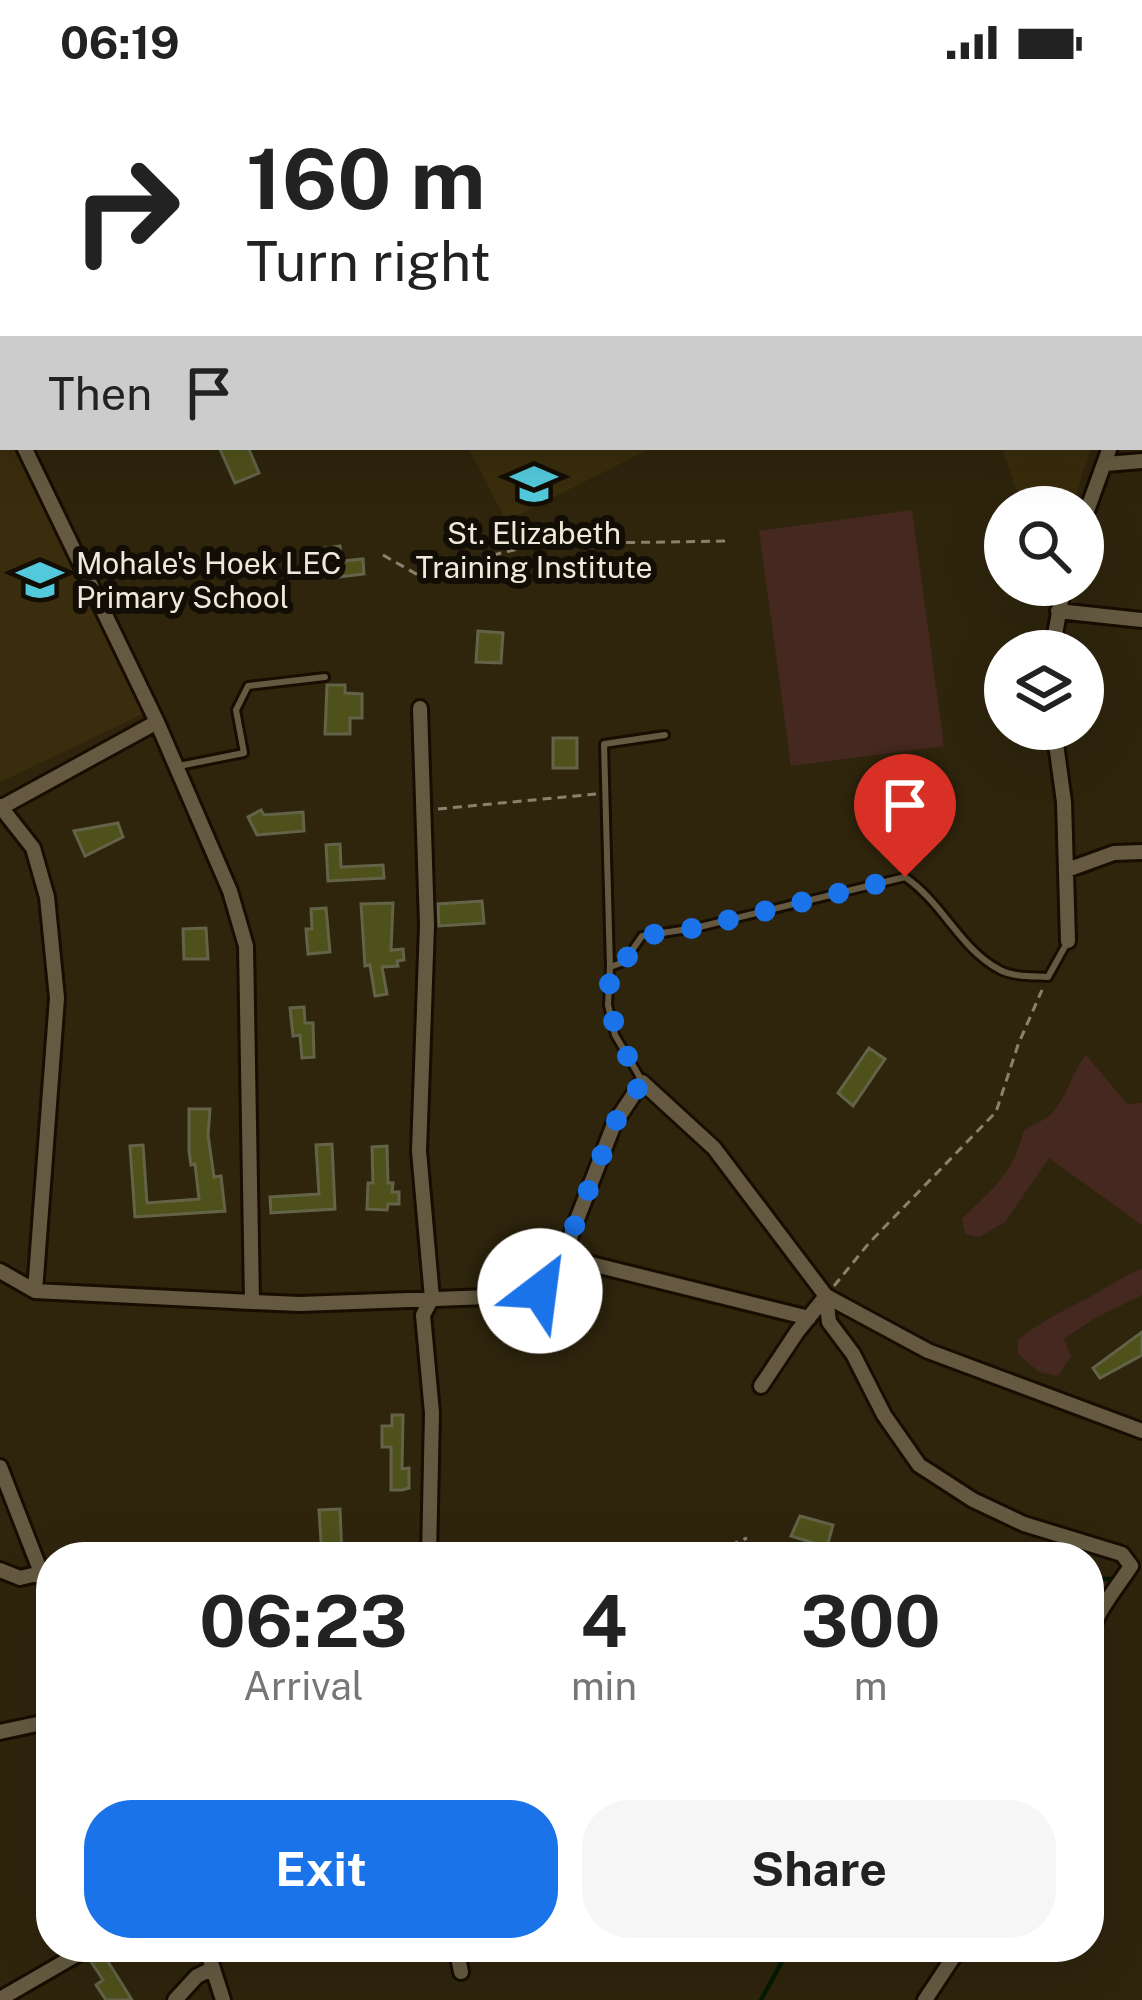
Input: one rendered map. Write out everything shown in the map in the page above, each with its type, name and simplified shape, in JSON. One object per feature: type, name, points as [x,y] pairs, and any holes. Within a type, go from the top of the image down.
[{"type":"street","points":[[25,450],[157,722],[230,891],[246,946],[252,1302]]},
{"type":"street","points":[[1097,486],[1109,450]]},
{"type":"street","points":[[1106,464],[1142,461]]},
{"type":"street","points":[[1055,630],[1059,606]]},
{"type":"street","points":[[1058,611],[1142,620]]},
{"type":"street","points":[[420,708],[428,926],[418,1151],[432,1298],[423,1315],[432,1413],[429,1542]]},
{"type":"street","points":[[34,1291],[57,998],[46,897],[33,848],[1,807],[157,722]]},
{"type":"street","points":[[1056,750],[1068,940]]},
{"type":"street","points":[[1067,870],[1114,853],[1142,852]]},
{"type":"street","points":[[0,1270],[34,1291],[300,1304],[518,1296],[540,1291],[554,1279],[614,1124],[642,1082],[714,1148],[826,1296],[928,1351],[1142,1431]]},
{"type":"street","points":[[563,1257],[809,1318]]},
{"type":"street","points":[[761,1386],[826,1296]]},
{"type":"street","points":[[826,1296],[829,1322],[919,1465],[1024,1525],[1084,1542]]},
{"type":"street","points":[[0,1467],[36,1560]]},
{"type":"street","points":[[1104,1548],[1122,1553],[1131,1566],[1104,1606]]},
{"type":"street","points":[[0,1570],[20,1578],[36,1574]]},
{"type":"street","points":[[0,1732],[36,1724]]},
{"type":"street","points":[[0,1999],[64,1962]]},
{"type":"street","points":[[210,1962],[223,2000]]},
{"type":"street","points":[[459,1962],[461,1972]]},
{"type":"street","points":[[925,2000],[949,1962]]},
{"type":"street","points":[[175,2000],[197,1976],[212,1969]]},
{"type":"lane","points":[[176,766],[244,753],[236,710],[248,686],[325,677]]},
{"type":"lane","points":[[642,1082],[615,1035],[608,1005],[604,744],[665,734]]},
{"type":"lane","points":[[610,967],[624,962],[642,936],[695,928],[905,877],[930,894],[968,947],[1004,972],[1048,977],[1068,940]]},
{"type":"path","points":[[383,555],[425,579],[477,559],[538,544],[728,541]]},
{"type":"path","points":[[425,810],[603,794]]},
{"type":"path","points":[[826,1296],[869,1244],[996,1112],[1048,977]]},
{"type":"path","points":[[737,1542],[746,1538]]},
{"type":"shaded area","name":"Mohale's Hoek LEC Primary School","points":[[0,450],[16,450],[145,713],[0,782]]},
{"type":"shaded area","name":"St. Elizabeth Training Institute","points":[[470,450],[648,450],[506,521]]},
{"type":"shaded area","points":[[1003,450],[1090,450],[1079,486],[1015,486]]},
{"type":"shaded area","points":[[912,510],[944,746],[791,766],[759,531]]},
{"type":"shaded area","points":[[1086,1055],[1127,1104],[1142,1103],[1142,1225],[1049,1158],[1005,1222],[979,1237],[965,1234],[962,1219],[1007,1170],[1024,1130],[1056,1109]]},
{"type":"shaded area","points":[[1142,1269],[1142,1295],[1064,1339],[1071,1356],[1058,1376],[1039,1372],[1018,1354],[1018,1340],[1035,1327]]},
{"type":"building","points":[[220,450],[249,450],[259,473],[235,483]]},
{"type":"building","points":[[340,546],[342,561],[363,559],[364,574],[330,578],[326,548]]},
{"type":"building","points":[[478,631],[503,633],[501,663],[476,662]]},
{"type":"building","points":[[327,685],[345,685],[345,693],[362,694],[362,718],[350,718],[350,734],[325,734]]},
{"type":"building","points":[[553,738],[577,738],[577,768],[553,768]]},
{"type":"building","points":[[261,810],[264,815],[303,812],[304,831],[257,835],[248,817]]},
{"type":"building","points":[[118,823],[123,837],[85,856],[74,831]]},
{"type":"building","points":[[340,844],[341,867],[383,865],[384,878],[328,881],[326,845]]},
{"type":"building","points":[[482,901],[484,923],[439,926],[438,904]]},
{"type":"building","points":[[393,903],[391,950],[403,949],[404,960],[397,961],[398,966],[382,967],[387,994],[375,996],[370,965],[365,966],[361,904]]},
{"type":"building","points":[[326,908],[330,952],[308,954],[306,929],[312,929],[311,909]]},
{"type":"building","points":[[206,928],[208,959],[184,959],[183,929]]},
{"type":"building","points":[[304,1007],[305,1023],[313,1023],[314,1057],[302,1058],[300,1035],[293,1036],[290,1008]]},
{"type":"building","points":[[869,1048],[885,1059],[853,1106],[838,1093]]},
{"type":"building","points":[[189,1109],[210,1109],[214,1177],[221,1176],[225,1211],[135,1217],[130,1146],[143,1145],[147,1203],[199,1199],[189,1151]]},
{"type":"building","points":[[332,1144],[335,1209],[271,1213],[270,1197],[319,1194],[316,1145]]},
{"type":"building","points":[[387,1146],[388,1183],[393,1183],[392,1192],[399,1192],[399,1204],[388,1204],[387,1210],[367,1209],[368,1183],[373,1183],[372,1147]]},
{"type":"building","points":[[1142,1332],[1142,1355],[1100,1378],[1093,1368]]},
{"type":"building","points":[[392,1415],[403,1415],[402,1469],[409,1468],[409,1488],[402,1490],[391,1490],[391,1447],[382,1447],[382,1426],[392,1426]]},
{"type":"building","points":[[340,1509],[341,1542],[321,1542],[319,1510]]},
{"type":"building","points":[[800,1516],[833,1525],[828,1542],[791,1536]]},
{"type":"building","points":[[91,1962],[108,1962],[132,2000],[106,2000],[96,1985],[103,1980]]},
{"type":"waterway","points":[[1104,1579],[1118,1579]]},
{"type":"waterway","points":[[761,2000],[782,1962]]},
{"type":"place","name":"St. Elizabeth Training Institute","points":[[534,484]]},
{"type":"place","name":"Mohale's Hoek LEC Primary School","points":[[40,580]]},
{"type":"route","points":[[540,1291],[554,1279],[614,1124],[642,1082],[615,1035],[608,1005],[610,967],[624,962],[642,936],[695,928],[905,877]]}]
